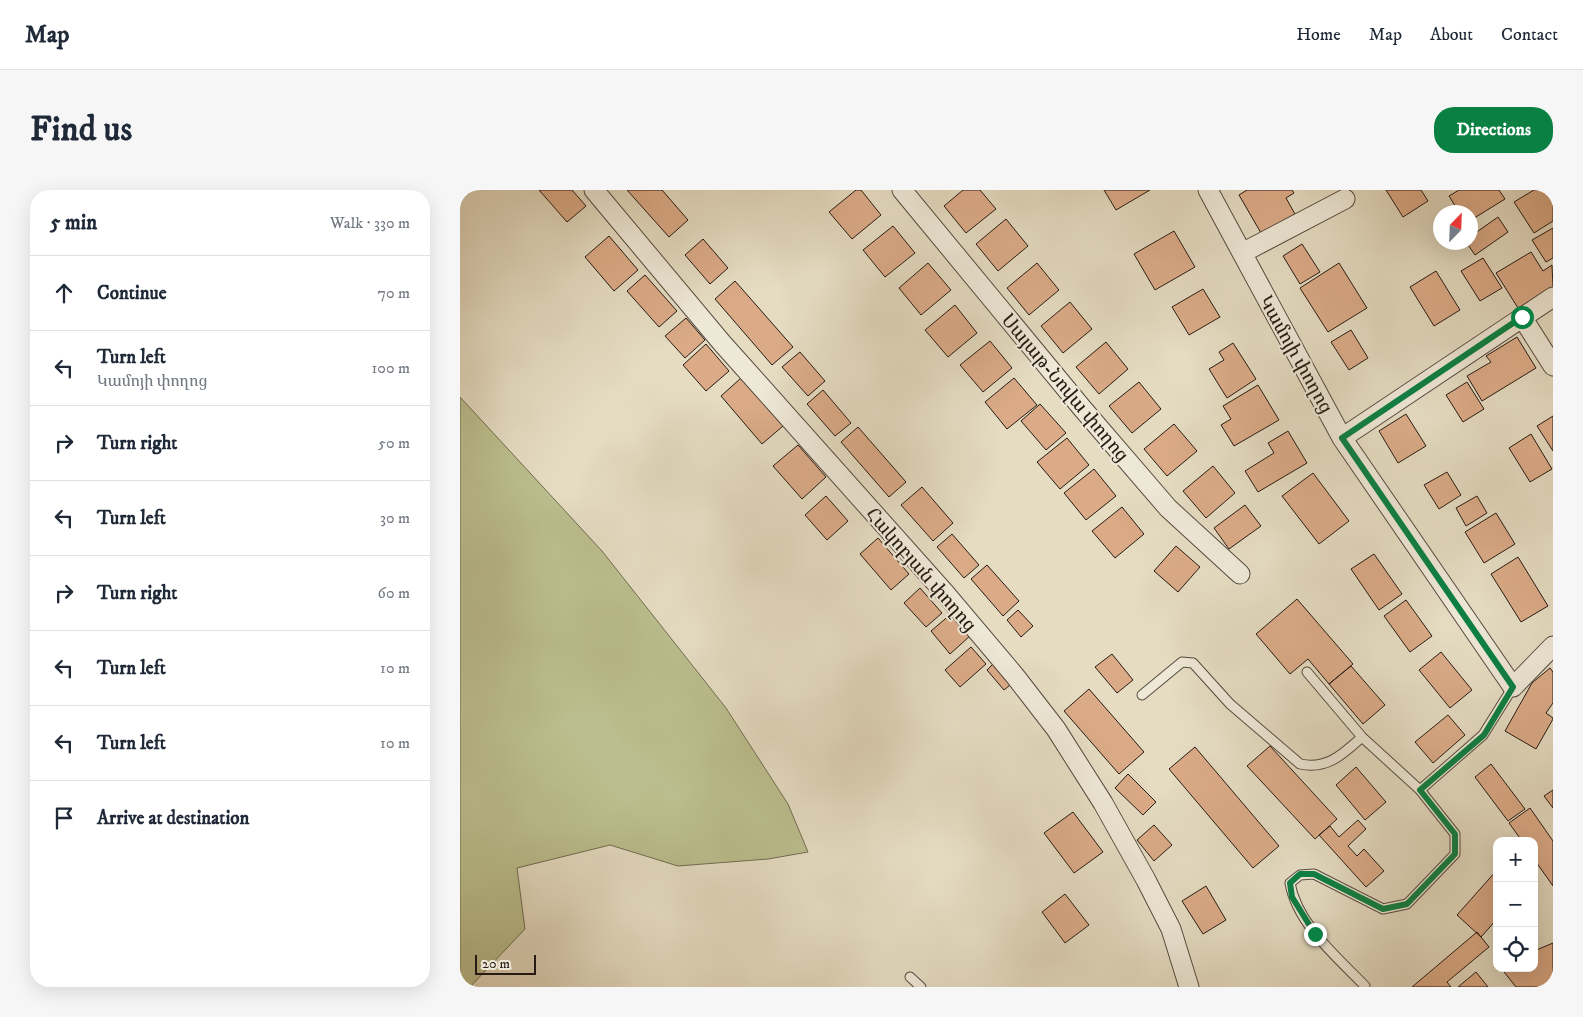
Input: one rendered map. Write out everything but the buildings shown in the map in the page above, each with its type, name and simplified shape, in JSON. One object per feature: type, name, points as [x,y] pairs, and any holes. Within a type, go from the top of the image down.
[{"type":"street","name":"Հակոբյան փողոց","points":[[594,190],[722,343],[945,593],[1015,676],[1056,729],[1103,803],[1146,880],[1171,929],[1189,987]]},
{"type":"street","name":"Սայաթ-Նովա փողոց","points":[[902,190],[1082,408],[1168,508],[1240,574]]},
{"type":"street","name":"Կամոյի փողոց","points":[[1208,190],[1342,438],[1513,687]]},
{"type":"street","points":[[1242,253],[1345,199]]},
{"type":"street","points":[[1342,438],[1553,297]]},
{"type":"street","points":[[1522,317],[1553,366]]},
{"type":"street","points":[[1513,687],[1553,646]]},
{"type":"lane","points":[[1142,695],[1182,662],[1193,664],[1230,704],[1300,764],[1313,767],[1338,758],[1362,737]]},
{"type":"lane","points":[[1307,672],[1362,737],[1420,790],[1455,834],[1455,854],[1407,904],[1383,909],[1314,874],[1300,874],[1290,883],[1292,897],[1315,934],[1365,986]]},
{"type":"lane","points":[[1420,790],[1484,735],[1513,687]]},
{"type":"lane","points":[[910,977],[921,987]]},
{"type":"green space","points":[[460,397],[602,551],[726,708],[788,804],[808,852],[768,859],[678,866],[610,845],[517,868],[525,929],[470,987],[460,987]]},
{"type":"route","points":[[1315,934],[1292,897],[1290,883],[1300,874],[1314,874],[1383,909],[1407,904],[1455,854],[1455,834],[1420,790],[1484,735],[1513,687],[1342,438],[1522,317]]}]
